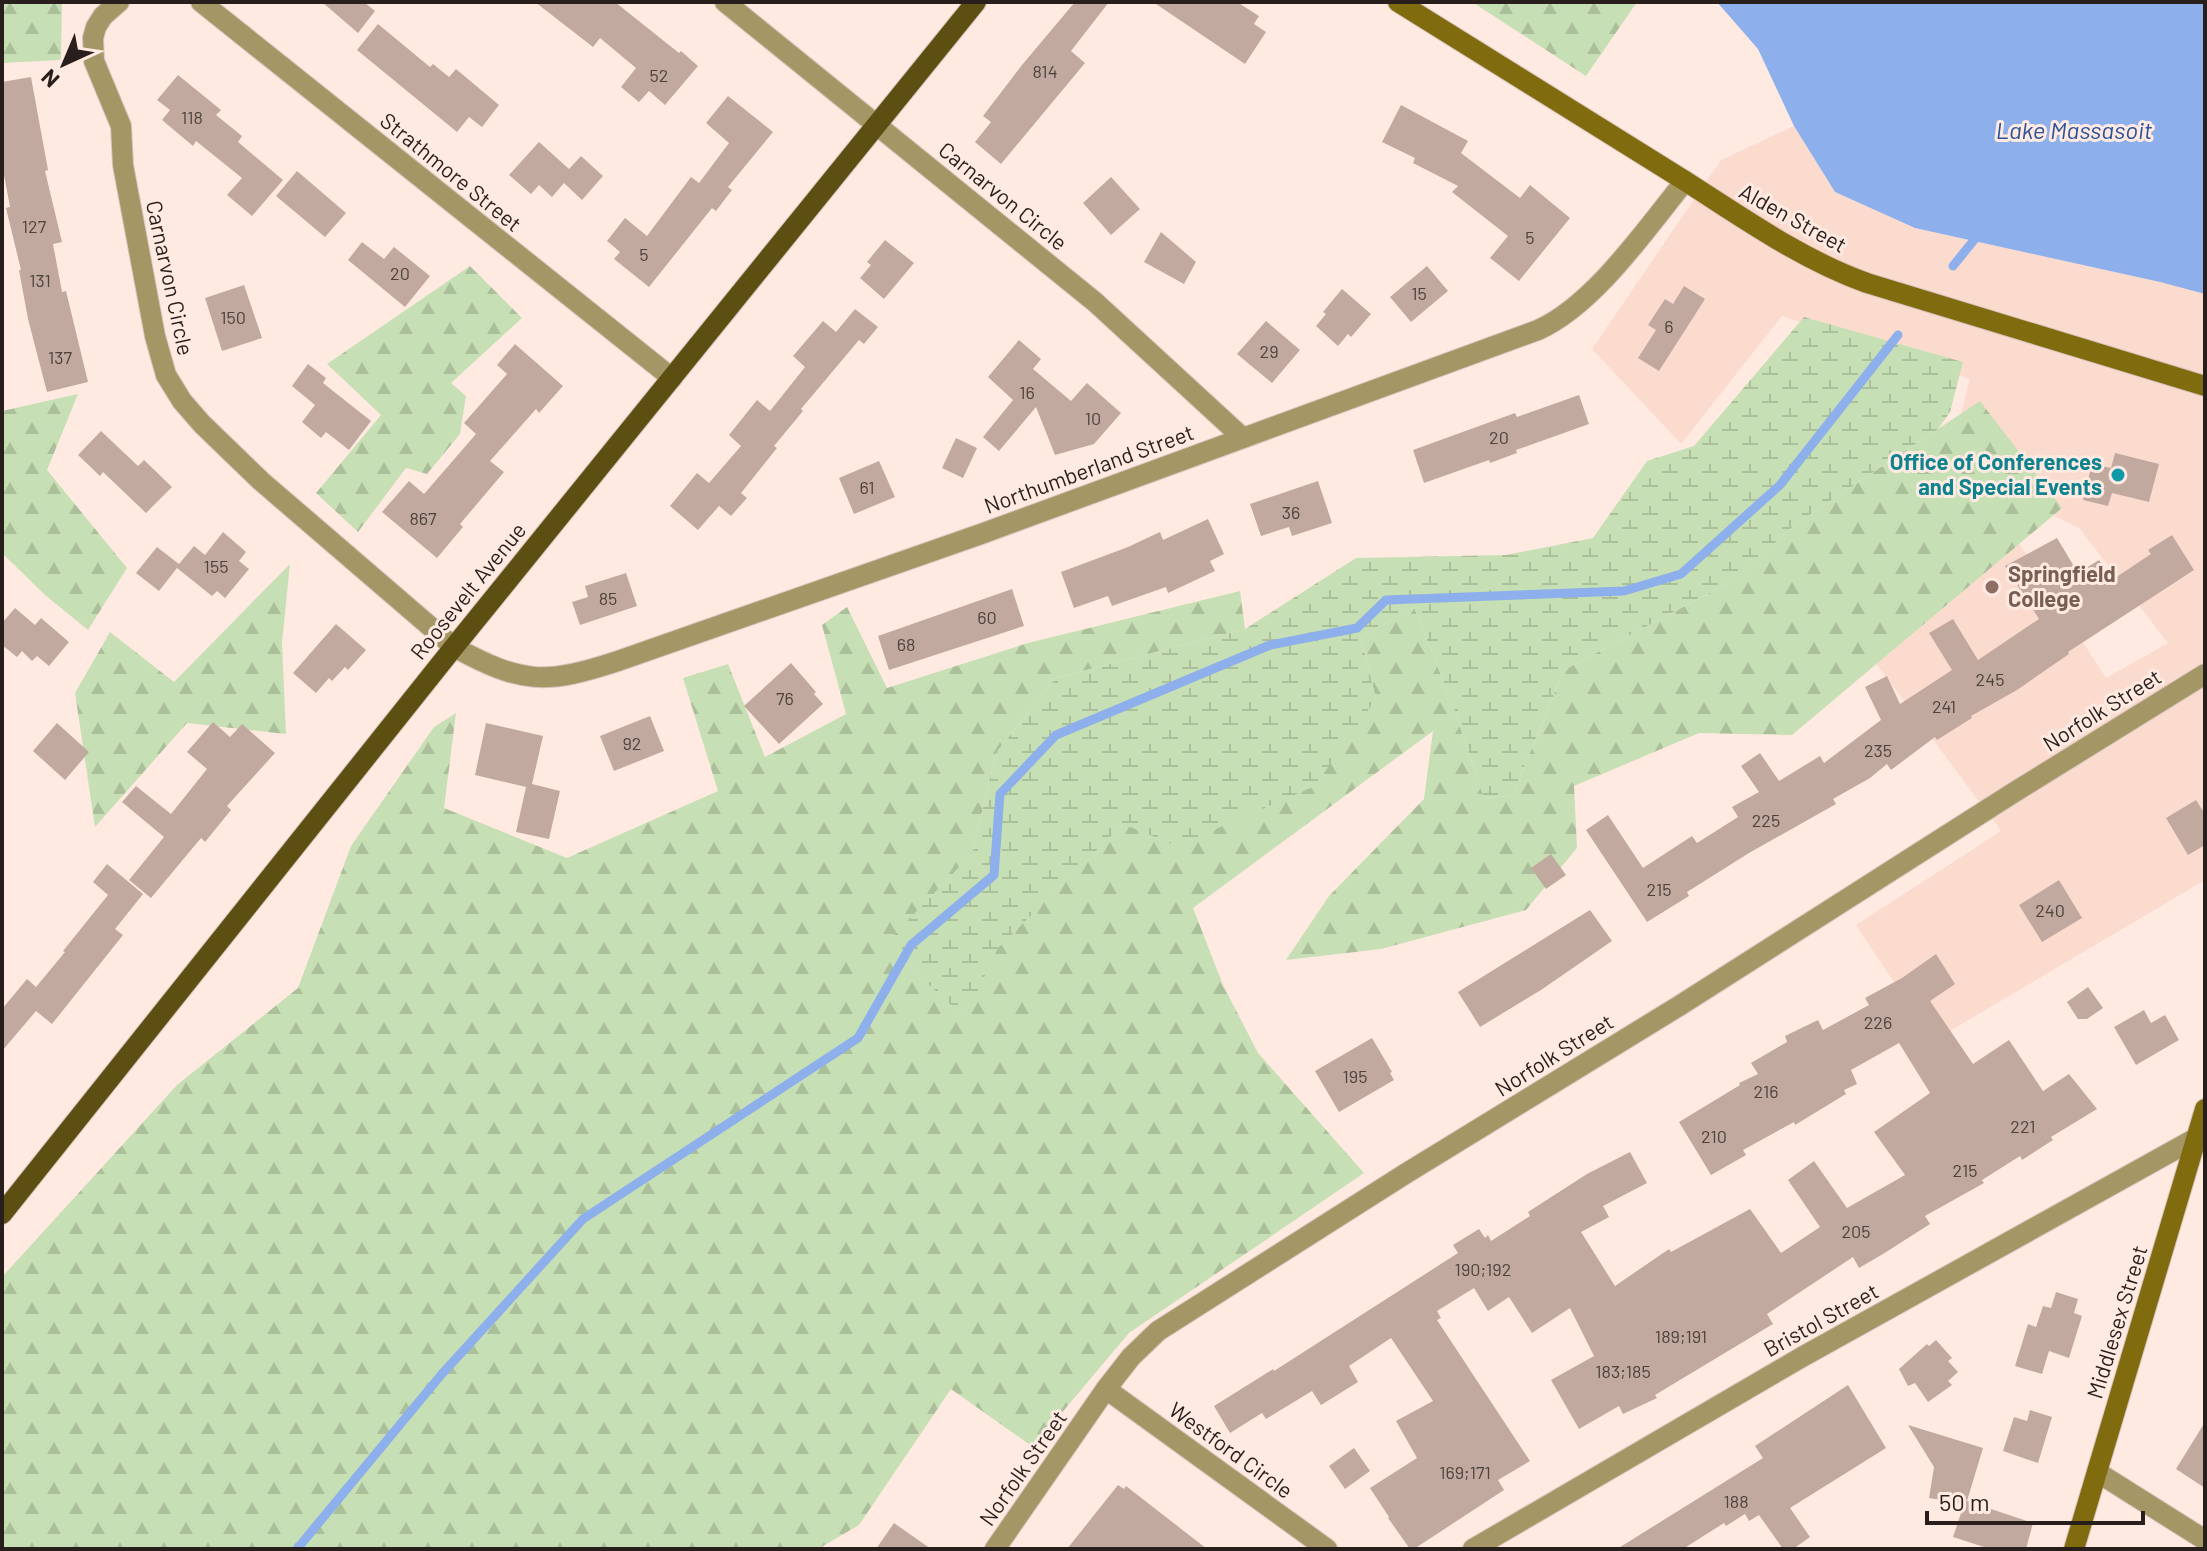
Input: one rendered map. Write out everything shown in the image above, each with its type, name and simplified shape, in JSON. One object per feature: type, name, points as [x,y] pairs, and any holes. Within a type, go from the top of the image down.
[{"type":"main road","name":"Roosevelt Avenue","points":[[2,1214],[454,647],[976,2]]},
{"type":"main road","name":"Alden Street","points":[[1398,2],[1738,217],[1816,261],[1851,277],[2205,386]]},
{"type":"main road","name":"Middlesex Street","points":[[2074,1549],[2201,1141],[2205,1109]]},
{"type":"street","name":"Carnarvon Circle","points":[[119,2],[96,27],[94,61],[121,126],[123,165],[155,336],[166,375],[192,413],[237,458],[454,647]]},
{"type":"street","name":"Strathmore Street","points":[[201,2],[672,378]]},
{"type":"street","name":"Carnarvon Circle","points":[[725,2],[1095,302],[1243,438]]},
{"type":"street","name":"Northumberland Street","points":[[454,647],[509,674],[544,678],[581,673],[967,539],[1553,324],[1591,292],[1685,181]]},
{"type":"street","name":"Norfolk Street","points":[[995,1549],[1106,1389],[1131,1357],[1158,1331],[2205,674]]},
{"type":"street","name":"Bristol Street","points":[[1473,1549],[1802,1357],[2201,1141]]},
{"type":"street","name":"Westford Circle","points":[[1106,1389],[1327,1549]]},
{"type":"street","points":[[2097,1472],[2205,1540]]},
{"type":"shaded area","name":"Springfield College","points":[[1794,126],[1835,192],[1915,228],[2205,294],[2205,880],[1933,1041],[1856,925],[2001,831],[1858,639],[2014,535],[2106,678],[2168,643],[2079,528],[1948,464],[1970,379],[1782,316],[1681,444],[1592,349],[1721,160]]},
{"type":"green space","points":[[2,2],[62,2],[61,60],[2,63]]},
{"type":"green space","points":[[1472,2],[1637,2],[1586,76]]},
{"type":"green space","points":[[470,266],[522,318],[451,383],[466,396],[460,434],[427,474],[406,468],[358,532],[316,493],[381,415],[327,364]]},
{"type":"green space","points":[[1804,317],[1963,362],[1950,412],[1938,429],[1797,523],[1734,580],[1564,670],[1512,796],[1484,798],[1452,703],[1414,607],[1361,638],[1376,699],[1315,786],[1177,846],[1123,824],[998,948],[965,1018],[885,944],[972,854],[996,753],[1056,678],[1245,629],[1356,558],[1506,555],[1593,538],[1647,461],[1694,446]]},
{"type":"green space","points":[[78,394],[47,470],[127,568],[88,630],[45,595],[2,553],[2,411]]},
{"type":"green space","points":[[1980,401],[2062,508],[1792,735],[1699,733],[1574,786],[1577,848],[1526,910],[1381,949],[1286,960],[1329,896],[1424,799],[1433,731],[1193,908],[1223,985],[1258,1053],[1364,1173],[1129,1333],[1033,1447],[951,1389],[859,1525],[818,1549],[2,1549],[2,1277],[177,1085],[298,988],[351,846],[434,727],[456,713],[444,808],[567,858],[718,791],[683,678],[728,664],[765,757],[846,714],[822,625],[847,607],[887,688],[1028,643],[1240,591],[1245,629],[1056,678],[996,753],[972,854],[886,944],[964,1017],[997,948],[1123,824],[1376,699],[1361,638],[1414,607],[1452,703],[1484,798],[1512,796],[1564,670],[1734,580],[1797,523]]},
{"type":"green space","points":[[290,564],[282,643],[286,734],[187,723],[95,827],[75,693],[110,632],[174,682]]},
{"type":"water","name":"Lake Massasoit","points":[[1717,2],[2205,2],[2205,294],[1915,228],[1835,192],[1794,126],[1758,49]]},
{"type":"building","points":[[322,2],[364,2],[375,11],[358,33]]},
{"type":"building","points":[[535,2],[615,2],[698,66],[665,105],[649,91],[639,102],[621,87],[636,68],[600,38],[593,47]]},
{"type":"building","points":[[1075,2],[1109,2],[1071,51],[1085,63],[1001,164],[975,142],[991,122],[983,116]]},
{"type":"building","points":[[1153,2],[1237,2],[1259,16],[1254,24],[1266,32],[1245,64]]},
{"type":"building","points":[[378,24],[430,67],[433,64],[449,77],[456,69],[499,105],[482,127],[469,117],[457,132],[357,50]]},
{"type":"building","points":[[178,75],[221,110],[216,115],[242,136],[238,142],[283,180],[252,216],[227,195],[242,178],[196,141],[193,146],[162,120],[170,110],[157,100]]},
{"type":"building","points":[[31,77],[48,170],[45,171],[62,242],[53,244],[62,292],[66,291],[88,382],[47,392],[28,319],[21,270],[6,208],[10,207],[2,164],[2,82]]},
{"type":"building","points":[[728,96],[773,132],[728,187],[732,190],[716,211],[712,208],[649,287],[614,259],[620,252],[607,241],[625,218],[647,236],[691,177],[699,183],[729,143],[706,123]]},
{"type":"building","points":[[1401,105],[1468,141],[1461,153],[1520,198],[1530,185],[1570,218],[1519,281],[1490,258],[1508,236],[1452,192],[1458,186],[1413,163],[1415,158],[1382,142]]},
{"type":"building","points":[[539,142],[569,169],[581,156],[603,176],[582,200],[564,183],[552,197],[539,185],[531,194],[509,175]]},
{"type":"building","points":[[297,171],[346,213],[325,237],[276,196]]},
{"type":"building","points":[[1111,177],[1140,209],[1111,235],[1083,203]]},
{"type":"building","points":[[1161,232],[1196,262],[1184,284],[1144,262]]},
{"type":"building","points":[[885,240],[914,263],[884,299],[860,278],[871,265],[867,262]]},
{"type":"building","points":[[362,242],[384,259],[394,247],[430,276],[405,307],[348,260]]},
{"type":"building","points":[[1427,266],[1448,291],[1411,322],[1390,297]]},
{"type":"building","points":[[244,285],[262,338],[222,351],[205,298]]},
{"type":"building","points":[[1684,286],[1705,299],[1659,371],[1638,358],[1656,330],[1648,325],[1665,299],[1673,304]]},
{"type":"building","points":[[1342,289],[1371,314],[1351,337],[1348,334],[1338,346],[1316,326]]},
{"type":"building","points":[[855,309],[878,327],[864,344],[859,340],[801,409],[803,411],[774,446],[777,448],[741,493],[747,498],[731,516],[719,506],[698,530],[670,506],[697,473],[709,483],[741,446],[729,435],[757,400],[770,411],[805,367],[793,356],[823,321],[836,332]]},
{"type":"building","points":[[1266,321],[1300,350],[1272,383],[1237,354]]},
{"type":"building","points":[[1019,340],[1041,359],[1033,369],[1071,401],[1087,383],[1121,413],[1094,444],[1055,455],[1036,407],[999,451],[983,437],[1013,400],[988,377]]},
{"type":"building","points":[[515,344],[563,386],[539,413],[536,409],[490,461],[504,472],[460,524],[463,527],[437,558],[382,512],[409,481],[424,494],[476,434],[464,423],[507,374],[497,365]]},
{"type":"building","points":[[308,364],[326,378],[323,383],[371,421],[349,450],[326,432],[321,438],[302,422],[315,405],[292,386]]},
{"type":"building","points":[[1579,395],[1589,424],[1516,450],[1517,453],[1490,463],[1489,460],[1424,483],[1413,450],[1515,413],[1517,417]]},
{"type":"building","points":[[101,431],[138,466],[144,460],[172,487],[146,513],[103,472],[100,476],[78,455]]},
{"type":"building","points":[[956,438],[977,448],[963,478],[942,468]]},
{"type":"building","name":"Office of Conferences and Special Events","points":[[2115,453],[2159,464],[2149,502],[2112,493],[2108,506],[2083,500],[2092,464],[2111,468]]},
{"type":"building","points":[[879,461],[895,497],[854,514],[839,478]]},
{"type":"building","points":[[1318,481],[1332,523],[1292,536],[1289,527],[1261,536],[1250,504]]},
{"type":"building","points":[[1208,519],[1224,554],[1210,561],[1215,571],[1168,593],[1166,587],[1112,606],[1108,596],[1074,608],[1061,572],[1160,532],[1163,540]]},
{"type":"building","points":[[223,532],[246,552],[239,561],[249,569],[225,598],[217,591],[212,596],[177,568],[159,591],[136,573],[157,547],[179,564],[194,546],[205,555]]},
{"type":"building","points":[[2172,535],[2194,570],[2068,652],[2017,690],[1937,740],[1935,737],[1891,770],[1887,764],[1870,778],[1833,799],[1836,804],[1749,853],[1687,892],[1689,896],[1647,922],[1586,830],[1608,815],[1643,868],[1692,836],[1697,843],[1738,817],[1732,807],[1759,792],[1741,766],[1760,753],[1779,781],[1820,756],[1824,763],[1881,720],[1865,687],[1887,676],[1900,704],[1952,670],[1929,633],[1953,619],[1978,660],[2039,619],[2005,566],[2057,538],[2078,573],[2099,560],[2112,580],[2151,554],[2148,550]]},
{"type":"building","points":[[626,573],[637,606],[580,625],[572,602],[588,597],[585,586]]},
{"type":"building","points":[[1012,589],[1024,626],[889,670],[878,636]]},
{"type":"building","points":[[15,608],[35,625],[41,618],[69,642],[49,666],[37,656],[32,661],[22,651],[17,657],[2,645],[2,623]]},
{"type":"building","points":[[336,624],[366,650],[348,670],[345,667],[332,681],[329,678],[316,693],[293,673]]},
{"type":"building","points":[[791,663],[823,704],[779,744],[744,706]]},
{"type":"building","points":[[650,716],[664,751],[614,771],[600,736]]},
{"type":"building","points":[[213,722],[230,737],[242,724],[275,753],[227,806],[231,810],[205,842],[201,838],[151,898],[129,880],[164,837],[122,802],[136,786],[171,814],[207,769],[187,752]]},
{"type":"building","points":[[57,723],[89,752],[65,780],[33,751]]},
{"type":"building","points":[[486,723],[543,736],[532,784],[560,791],[549,839],[516,832],[526,787],[475,775]]},
{"type":"building","points":[[2196,800],[2205,814],[2205,845],[2188,855],[2166,818]]},
{"type":"building","points":[[1551,854],[1566,875],[1546,889],[1531,868]]},
{"type":"building","points":[[107,864],[143,894],[115,929],[123,935],[52,1024],[36,1011],[2,1051],[2,1009],[27,979],[36,987],[108,895],[93,882]]},
{"type":"building","points":[[2059,880],[2082,918],[2042,942],[2019,905]]},
{"type":"building","points":[[1590,910],[1612,941],[1480,1027],[1458,992]]},
{"type":"building","points":[[1936,954],[1955,984],[1930,1001],[1973,1064],[2009,1040],[2043,1091],[2069,1074],[2097,1109],[2051,1137],[2053,1140],[2022,1160],[2020,1156],[1982,1180],[1984,1183],[1925,1216],[1930,1224],[1883,1254],[1859,1268],[1853,1257],[1767,1314],[1773,1324],[1655,1395],[1657,1398],[1623,1414],[1619,1406],[1579,1429],[1551,1380],[1594,1356],[1570,1308],[1532,1333],[1509,1297],[1488,1311],[1474,1288],[1437,1311],[1441,1318],[1437,1320],[1530,1461],[1498,1480],[1504,1490],[1414,1549],[1410,1549],[1370,1488],[1417,1458],[1396,1421],[1433,1401],[1391,1338],[1349,1366],[1358,1382],[1321,1405],[1312,1391],[1266,1419],[1262,1413],[1230,1433],[1214,1406],[1458,1253],[1453,1245],[1479,1229],[1491,1241],[1530,1216],[1528,1212],[1587,1174],[1630,1152],[1647,1183],[1603,1206],[1609,1217],[1581,1232],[1615,1286],[1669,1249],[1671,1252],[1750,1209],[1781,1253],[1820,1227],[1788,1180],[1814,1161],[1847,1208],[1905,1175],[1874,1132],[1930,1093],[1899,1043],[1851,1070],[1857,1084],[1844,1090],[1846,1094],[1795,1125],[1794,1122],[1743,1150],[1746,1155],[1711,1175],[1679,1122],[1758,1074],[1751,1063],[1787,1042],[1785,1036],[1818,1020],[1823,1030],[1869,1005],[1865,998],[1902,978]]},
{"type":"building","points":[[2088,987],[2103,1008],[2087,1019],[2078,1019],[2067,1002]]},
{"type":"building","points":[[2144,1010],[2151,1023],[2165,1015],[2179,1040],[2136,1065],[2114,1027]]},
{"type":"building","points":[[1372,1038],[1394,1080],[1339,1112],[1315,1071]]},
{"type":"building","points":[[2056,1292],[2078,1299],[2074,1313],[2082,1316],[2069,1358],[2049,1351],[2042,1374],[2015,1366],[2028,1324],[2036,1327],[2043,1306],[2051,1308]]},
{"type":"building","points":[[1936,1340],[1952,1358],[1948,1361],[1958,1372],[1948,1381],[1952,1385],[1928,1402],[1915,1383],[1908,1386],[1899,1369],[1927,1344],[1929,1346]]},
{"type":"building","points":[[1848,1385],[1886,1448],[1790,1508],[1810,1537],[1793,1549],[1783,1549],[1759,1515],[1749,1521],[1745,1514],[1726,1526],[1724,1523],[1683,1549],[1617,1549],[1763,1458],[1755,1446]]},
{"type":"building","points":[[2030,1410],[2052,1417],[2038,1463],[2003,1451],[2014,1417],[2027,1421]]},
{"type":"building","points":[[2205,1422],[2205,1488],[2176,1469]]},
{"type":"building","points":[[1908,1425],[1983,1448],[1967,1501],[2033,1523],[2026,1549],[1990,1549],[1953,1537],[1964,1504],[1929,1498],[1934,1467]]},
{"type":"building","points":[[1354,1448],[1370,1471],[1345,1489],[1329,1466]]},
{"type":"building","points":[[1118,1485],[1124,1489],[1126,1486],[1207,1549],[1067,1549]]},
{"type":"building","points":[[894,1523],[931,1549],[876,1549]]},
{"type":"waterway","points":[[1953,266],[1974,240]]},
{"type":"waterway","points":[[297,1549],[441,1375],[583,1219],[858,1038],[911,945],[994,875],[1000,794],[1056,735],[1270,645],[1357,628],[1386,600],[1624,591],[1681,574],[1780,485],[1898,335]]},
{"type":"place","name":"Office of Conferences and Special Events","points":[[2118,475]]},
{"type":"place","name":"Springfield College","points":[[1992,587]]}]
